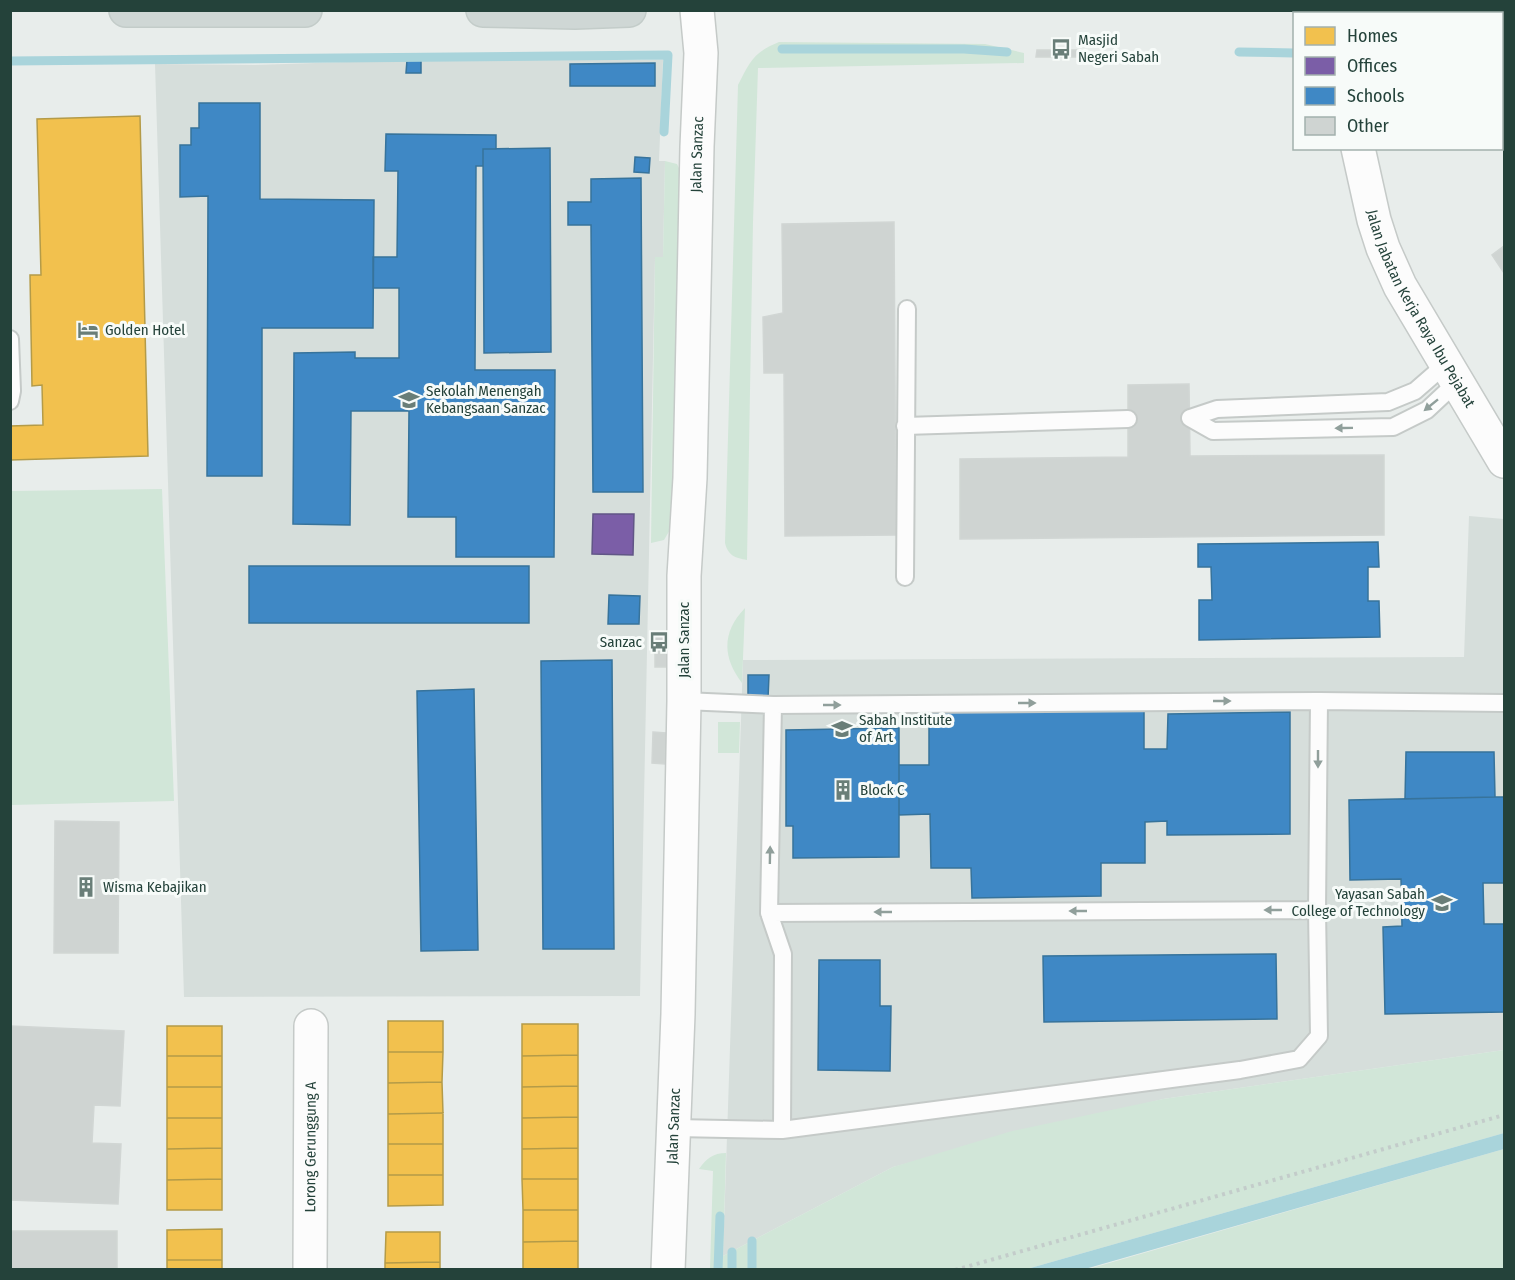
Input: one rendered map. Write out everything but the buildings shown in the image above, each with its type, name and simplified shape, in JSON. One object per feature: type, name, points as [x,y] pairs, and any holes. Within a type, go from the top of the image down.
[{"type":"main road","points":[[126,10],[305,10]]},
{"type":"main road","points":[[483,10],[629,10]]},
{"type":"street","name":"Jalan Sanzac","points":[[668,1269],[675,1128],[684,701],[684,576],[690,478],[701,53],[697,10]]},
{"type":"street","name":"Jalan Jabatan Kerja Raya Ibu Pejabat","points":[[1358,150],[1374,220],[1383,248],[1400,286],[1504,460]]},
{"type":"street","name":"Lorong Gerunggung A","points":[[310,1269],[311,1026]]},
{"type":"lane","points":[[905,577],[907,309]]},
{"type":"lane","points":[[10,339],[12,391],[10,401]]},
{"type":"lane","points":[[1452,373],[1427,410],[1393,427],[1213,431],[1190,418],[1217,409],[1388,402],[1452,373]]},
{"type":"lane","points":[[905,426],[1128,419]]},
{"type":"lane","points":[[684,701],[774,705],[1319,701],[1504,703]]},
{"type":"lane","points":[[675,1128],[782,1130],[1240,1070],[1299,1059],[1319,1036],[1317,910],[1319,701]]},
{"type":"lane","points":[[774,705],[769,913],[783,954],[782,1130]]},
{"type":"lane","points":[[769,913],[1317,910]]},
{"type":"path","points":[[955,1269],[1504,1115]]},
{"type":"shaded area","name":"Sekolah Menengah Kebangsaan Sanzac","points":[[438,59],[663,60],[659,161],[665,161],[663,257],[655,258],[640,996],[184,997],[155,64],[255,65]]},
{"type":"shaded area","points":[[1469,516],[1504,519],[1504,1050],[1163,1099],[893,1167],[723,1256],[743,660],[1464,657]]},
{"type":"green space","points":[[779,42],[985,44],[1024,53],[1024,63],[758,68],[747,560],[733,556],[725,543],[738,85],[754,58]]},
{"type":"green space","points":[[665,161],[677,164],[681,172],[671,528],[664,540],[651,543],[655,257],[663,257]]},
{"type":"green space","points":[[162,489],[174,801],[11,805],[11,491]]},
{"type":"green space","points":[[745,608],[742,683],[731,664],[727,645],[732,626]]},
{"type":"green space","points":[[718,722],[740,722],[739,753],[718,753]]},
{"type":"green space","points":[[1504,1050],[1504,1133],[1027,1269],[710,1269],[713,1171],[699,1169],[717,1154],[726,1153],[723,1256],[893,1167],[1012,1131],[1163,1099]]},
{"type":"green space","points":[[1504,1149],[1504,1269],[1085,1270]]},
{"type":"water","points":[[1504,1133],[1504,1149],[1085,1269],[1027,1269]]},
{"type":"waterway","points":[[782,49],[964,49],[1007,52]]},
{"type":"waterway","points":[[1239,52],[1293,53]]},
{"type":"waterway","points":[[10,61],[668,55],[664,132]]},
{"type":"waterway","points":[[718,1270],[720,1216]]},
{"type":"waterway","points":[[752,1241],[752,1270]]},
{"type":"waterway","points":[[732,1252],[732,1270]]},
{"type":"place","name":"Masjid Negeri Sabah","points":[[1061,49]]},
{"type":"place","name":"Golden Hotel","points":[[88,330]]},
{"type":"place","name":"Sekolah Menengah Kebangsaan Sanzac","points":[[409,400]]},
{"type":"place","name":"Sanzac","points":[[659,642]]},
{"type":"place","name":"Sabah Institute of Art","points":[[842,729]]},
{"type":"place","name":"Block C","points":[[843,790]]},
{"type":"place","name":"Wisma Kebajikan","points":[[86,887]]},
{"type":"place","name":"Yayasan Sabah College of Technology","points":[[1442,903]]}]
